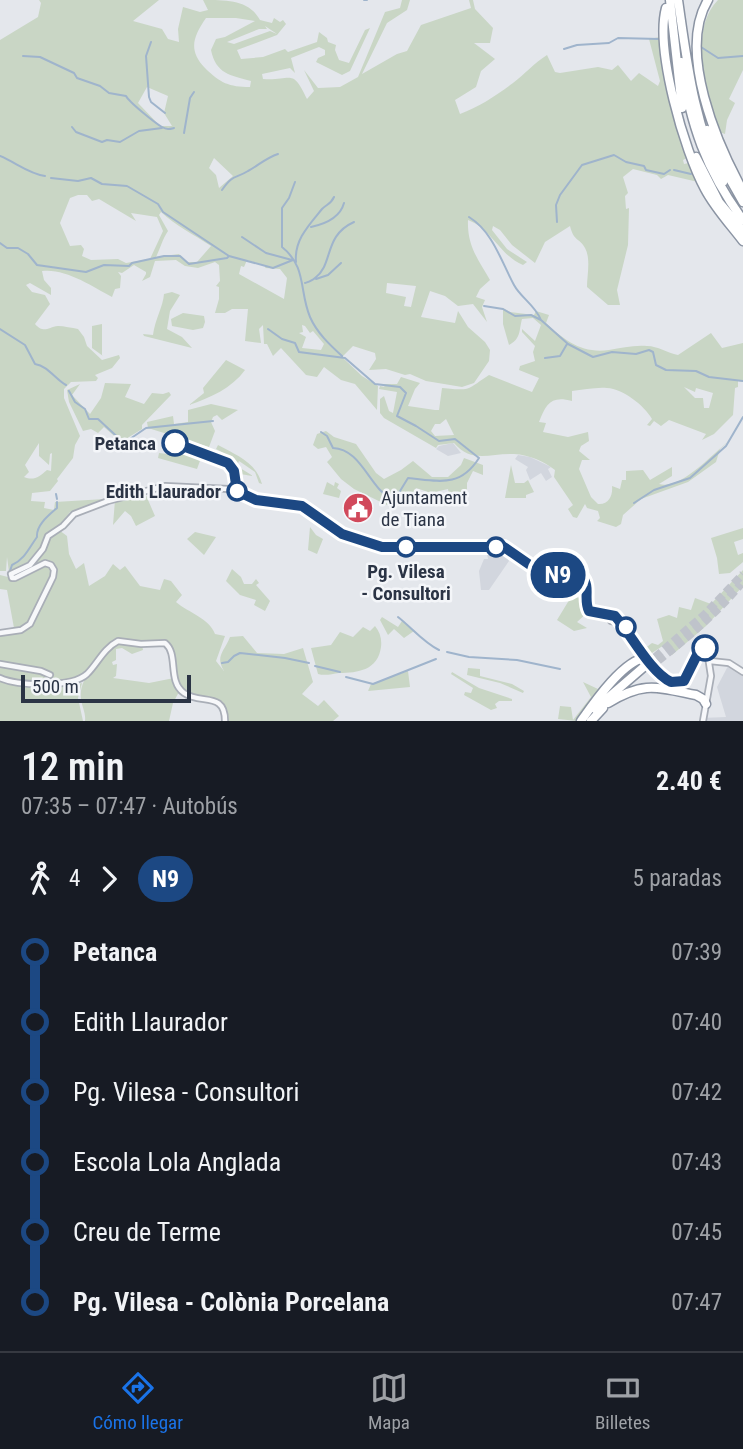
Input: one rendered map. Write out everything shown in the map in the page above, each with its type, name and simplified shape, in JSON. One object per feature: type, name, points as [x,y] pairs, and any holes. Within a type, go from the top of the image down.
[{"type":"highway","points":[[679,0],[694,84],[703,116],[719,158],[743,202]]},
{"type":"highway","points":[[679,0],[692,89],[705,139],[723,182],[743,214]]},
{"type":"highway","points":[[708,0],[697,29],[701,83],[713,126],[743,189]]},
{"type":"highway","points":[[669,3],[686,142]]},
{"type":"highway","points":[[669,3],[663,27],[664,53],[686,142],[706,192],[740,232]]},
{"type":"highway","points":[[669,3],[698,139],[720,187],[743,220]]},
{"type":"highway","points":[[684,117],[690,141],[705,178],[743,240]]},
{"type":"highway","points":[[591,721],[627,682],[639,653],[639,646]]},
{"type":"highway","points":[[635,662],[647,664]]},
{"type":"highway","points":[[582,721],[647,664]]},
{"type":"highway","points":[[627,682],[696,695],[706,704]]},
{"type":"highway","points":[[696,695],[709,690]]},
{"type":"street","points":[[0,632],[21,630],[30,624],[53,578],[54,570],[51,565],[45,563],[15,578],[12,573],[28,567],[43,549],[48,536],[63,527],[72,514],[165,486],[237,491],[263,502],[297,505],[342,534],[382,547],[504,547],[543,574],[582,577],[587,582],[588,610],[612,617],[623,624],[639,646],[647,664],[664,679],[680,683],[686,680],[698,653],[702,648],[708,650],[712,676],[703,720]]},
{"type":"street","points":[[0,678],[14,683],[71,682],[83,677],[104,652],[118,641],[141,645],[165,643],[171,649],[173,673],[181,690],[191,696],[220,704],[225,721]]},
{"type":"street","points":[[710,661],[725,662],[743,672]]},
{"type":"street","points":[[0,664],[41,671],[51,681]]},
{"type":"shaded area","points":[[453,443],[461,453],[448,456],[436,449],[439,446]]},
{"type":"shaded area","points":[[518,455],[530,457],[551,467],[548,469],[552,477],[546,481],[541,473],[530,480],[526,470],[528,467],[515,459]]},
{"type":"shaded area","points":[[505,552],[509,561],[489,590],[481,590],[479,571],[484,559],[488,559],[487,554]]},
{"type":"shaded area","points":[[728,666],[734,667],[743,676],[743,721],[701,721],[702,718],[726,717],[717,687]]},
{"type":"green space","points":[[39,0],[159,0],[133,21],[162,29],[168,39],[179,42],[178,29],[183,7],[200,12],[208,10],[203,0],[237,2],[250,8],[260,20],[272,23],[274,18],[280,22],[283,20],[286,24],[277,35],[237,50],[241,59],[263,57],[285,49],[288,52],[317,42],[319,32],[328,42],[336,45],[339,60],[349,63],[365,30],[370,28],[350,71],[342,75],[316,62],[325,55],[325,50],[319,47],[291,58],[295,73],[290,68],[262,74],[263,79],[294,79],[307,99],[314,91],[304,70],[318,88],[340,87],[358,77],[385,12],[400,8],[402,0],[410,0],[407,10],[387,23],[362,74],[407,51],[421,25],[471,8],[469,0],[473,0],[475,9],[493,28],[490,43],[474,43],[495,59],[481,71],[476,87],[455,100],[460,114],[501,92],[547,55],[555,72],[598,67],[612,70],[618,65],[631,81],[639,73],[658,86],[660,81],[649,39],[660,37],[670,93],[687,158],[683,160],[684,164],[689,163],[698,182],[668,175],[661,179],[657,175],[633,169],[623,177],[628,193],[625,196],[626,209],[629,208],[628,245],[617,290],[620,305],[608,305],[587,287],[587,252],[573,235],[570,226],[545,242],[535,263],[493,226],[492,230],[507,249],[527,262],[523,265],[468,220],[471,245],[490,280],[476,297],[485,300],[482,307],[487,322],[473,304],[458,306],[445,296],[430,291],[421,317],[455,323],[458,311],[468,327],[490,350],[489,361],[474,383],[462,387],[426,381],[410,374],[386,369],[369,370],[376,359],[375,353],[353,346],[342,357],[362,376],[378,386],[377,410],[355,384],[341,380],[324,367],[317,377],[306,375],[281,348],[273,356],[267,344],[264,344],[263,325],[259,329],[261,343],[245,341],[248,309],[215,313],[219,299],[219,287],[216,286],[220,281],[219,265],[215,262],[198,268],[185,266],[176,260],[155,261],[150,277],[142,281],[146,272],[134,265],[122,273],[118,272],[121,276],[120,288],[115,289],[112,297],[69,275],[42,271],[44,280],[51,288],[51,295],[30,283],[26,285],[32,292],[45,295],[50,304],[35,324],[44,329],[58,326],[78,329],[87,346],[102,360],[119,355],[120,358],[112,368],[95,375],[98,378],[96,381],[71,382],[64,389],[64,398],[80,436],[73,458],[58,481],[50,491],[32,493],[31,501],[45,502],[44,508],[54,510],[55,502],[105,499],[70,512],[58,528],[47,533],[26,566],[9,572],[7,557],[6,571],[0,571],[0,40],[38,17],[41,3]],"holes":[[[206,18],[255,21],[216,39],[211,50],[220,69],[251,81],[250,87],[225,83],[205,68],[194,49],[198,31]],[[265,26],[277,34],[270,31],[234,44],[227,42],[259,29],[267,29]],[[147,87],[168,96],[164,113],[172,126],[160,126],[138,103]],[[214,158],[233,176],[219,188],[216,175],[209,168]],[[78,195],[87,195],[92,201],[99,199],[136,221],[131,213],[157,217],[163,231],[150,259],[126,263],[118,259],[91,260],[82,256],[84,249],[81,245],[70,246],[60,223],[70,198]],[[161,212],[211,246],[197,262],[186,262],[179,254],[156,257],[168,231],[159,215]],[[247,260],[266,266],[265,268],[280,269],[287,278],[284,299],[239,274],[241,266],[244,267]],[[387,283],[416,286],[411,307],[404,306],[406,297],[386,293]],[[302,325],[310,333],[313,331],[324,344],[321,350],[302,348],[306,337],[299,333],[303,332]],[[39,443],[39,456],[49,465],[52,453],[51,471],[47,470],[34,478],[24,477],[29,472],[25,465]]]},
{"type":"green space","points":[[718,0],[743,0],[743,70],[729,99],[735,103],[727,120],[725,134],[719,132],[710,100],[702,46],[709,13]]},
{"type":"green space","points":[[172,292],[180,295],[170,311],[167,329],[182,337],[192,348],[143,334],[153,335],[164,294]]},
{"type":"green space","points":[[503,308],[510,312],[534,315],[536,311],[549,315],[546,323],[567,340],[582,348],[599,351],[647,346],[678,355],[711,333],[722,348],[743,343],[743,382],[738,381],[738,387],[735,388],[733,415],[714,434],[702,440],[706,434],[669,420],[661,426],[654,421],[650,426],[647,425],[652,419],[644,408],[613,389],[572,391],[572,401],[559,399],[550,402],[539,422],[546,423],[543,432],[568,437],[588,432],[589,441],[581,446],[579,451],[590,460],[582,460],[579,469],[591,497],[598,504],[610,499],[612,486],[620,489],[622,480],[626,480],[626,471],[643,470],[650,480],[672,467],[672,476],[659,484],[677,482],[729,441],[720,449],[716,462],[688,482],[641,499],[623,515],[621,524],[616,527],[597,521],[600,518],[598,511],[587,508],[585,504],[577,518],[573,517],[568,509],[573,505],[554,477],[555,470],[541,461],[514,454],[475,455],[454,443],[438,445],[436,448],[384,418],[380,413],[380,399],[384,396],[389,411],[393,413],[397,392],[379,389],[380,386],[385,387],[381,384],[397,384],[401,377],[420,383],[408,406],[435,410],[439,410],[442,388],[468,388],[489,375],[532,392],[539,378],[519,370],[520,366],[535,361],[535,346],[522,329],[535,341],[541,325],[533,318],[522,319],[518,337],[509,345],[503,324]],"holes":[[[684,387],[695,392],[696,388],[713,393],[709,408],[704,408],[703,398],[695,398]],[[446,419],[454,435],[435,436],[431,431],[435,424]]]},
{"type":"green space","points":[[183,313],[204,316],[203,328],[193,330],[172,326],[171,319]]},
{"type":"green space","points":[[102,324],[103,356],[92,348],[92,326]]},
{"type":"green space","points":[[226,360],[245,370],[220,392],[189,405],[204,393],[203,388]]},
{"type":"green space","points":[[105,383],[131,384],[125,397],[144,404],[152,393],[169,392],[171,395],[142,425],[142,429],[121,442],[104,427],[98,433],[91,429],[83,431],[69,402],[67,390],[80,384],[72,395],[90,414],[101,398]]},
{"type":"green space","points":[[211,404],[238,410],[222,420],[217,415],[213,417],[211,422],[215,431],[209,447],[148,428],[147,422],[173,416],[174,424],[188,422],[188,410]]},
{"type":"green space","points":[[326,431],[334,437],[356,444],[376,473],[384,479],[413,461],[432,477],[448,477],[461,465],[464,458],[483,465],[483,475],[473,471],[467,483],[467,494],[449,495],[448,489],[431,493],[416,488],[413,493],[387,505],[354,489],[341,479],[327,462],[332,457],[326,447],[318,449],[313,445],[317,434]]},
{"type":"green space","points":[[218,445],[250,465],[259,476],[262,484],[255,472],[239,461],[237,466],[253,476],[240,474],[234,461],[235,459],[216,449]]},
{"type":"green space","points":[[177,451],[201,458],[197,469],[158,458],[159,453],[176,455]]},
{"type":"green space","points":[[511,465],[515,483],[528,480],[534,492],[526,495],[526,498],[505,498]]},
{"type":"green space","points":[[327,482],[334,486],[335,482],[339,484],[339,498],[323,494]]},
{"type":"green space","points":[[145,493],[155,516],[136,526],[125,511],[113,525],[115,500]]},
{"type":"green space","points":[[310,527],[323,539],[317,554],[308,550]]},
{"type":"green space","points":[[743,528],[743,539],[734,542],[738,555],[743,553],[743,562],[730,573],[719,574],[711,538]]},
{"type":"green space","points":[[59,530],[67,536],[69,554],[76,569],[84,563],[89,586],[105,576],[113,564],[120,570],[125,566],[140,586],[160,590],[164,579],[171,581],[182,595],[176,602],[203,620],[215,634],[225,636],[216,661],[224,671],[220,658],[230,637],[243,636],[257,653],[284,654],[303,648],[313,682],[302,694],[318,706],[324,700],[339,716],[333,721],[227,721],[226,710],[220,702],[190,695],[181,688],[168,643],[116,641],[90,669],[66,680],[56,681],[50,674],[0,662],[0,634],[22,630],[28,625],[46,598],[52,569],[49,562],[45,561],[16,577],[12,576],[30,566],[48,538]]},
{"type":"green space","points":[[195,532],[216,537],[204,555],[187,539]]},
{"type":"green space","points":[[46,565],[51,574],[34,615],[22,626],[14,628],[7,590],[0,589],[0,575],[12,581]]},
{"type":"green space","points":[[232,569],[244,584],[252,584],[256,579],[259,583],[256,585],[270,601],[265,611],[254,605],[256,600],[240,595],[226,581]]},
{"type":"green space","points":[[743,570],[743,586],[706,626],[672,655],[664,645],[649,655],[644,649],[652,643],[658,645],[663,641],[657,619],[669,615],[677,618],[679,607],[691,610],[695,598],[711,604]]},
{"type":"green space","points":[[571,597],[584,598],[587,613],[577,622],[587,628],[574,631],[557,620]]},
{"type":"green space","points":[[382,617],[398,627],[402,621],[414,631],[404,638],[394,629],[388,635],[380,620]]},
{"type":"green space","points":[[375,626],[381,641],[376,661],[366,669],[353,672],[318,674],[311,648],[331,645],[340,632],[353,637],[363,627],[370,631]]},
{"type":"green space","points":[[117,643],[142,645],[143,650],[132,654],[122,648],[116,649],[116,660],[112,662],[113,665],[117,664],[116,676],[113,678],[149,683],[174,678],[180,690],[173,703],[169,721],[85,721],[81,699],[83,683],[98,660]]},
{"type":"green space","points":[[0,665],[44,675],[47,680],[16,681],[14,685],[82,683],[78,698],[83,721],[0,721]]},
{"type":"green space","points":[[468,668],[480,669],[480,676],[512,684],[524,691],[523,693],[500,683],[467,675]]},
{"type":"green space","points":[[408,671],[410,687],[368,691],[371,684]]},
{"type":"green space","points":[[452,672],[479,688],[512,701],[499,701],[495,704],[497,708],[491,710],[464,695],[465,692],[471,693],[473,688],[451,674]]},
{"type":"green space","points":[[609,677],[612,678],[577,721],[558,719],[560,706],[571,707],[573,720],[591,697],[583,682],[598,689]]},
{"type":"waterway","points":[[564,49],[577,45],[609,43],[618,38],[659,39]]},
{"type":"waterway","points":[[151,42],[146,56],[149,97],[151,102],[165,113]]},
{"type":"waterway","points":[[701,47],[718,58],[743,56]]},
{"type":"waterway","points":[[23,56],[40,57],[109,93],[126,96],[159,125],[167,129],[174,128]]},
{"type":"waterway","points":[[184,133],[190,98],[194,92]]},
{"type":"waterway","points":[[72,127],[76,132],[102,142],[120,142],[139,131],[162,128]]},
{"type":"waterway","points":[[222,190],[232,179],[278,154]]},
{"type":"waterway","points":[[557,222],[556,205],[560,195],[582,165],[614,155],[626,162],[644,166],[646,170],[664,174],[670,170]]},
{"type":"waterway","points":[[0,156],[45,176]]},
{"type":"waterway","points":[[674,170],[691,174]]},
{"type":"waterway","points":[[51,178],[78,181],[91,178],[102,184],[127,186],[158,204],[163,212],[229,256]]},
{"type":"waterway","points":[[295,182],[282,208],[282,247],[299,271],[313,323],[342,356]]},
{"type":"waterway","points":[[296,262],[297,247],[303,233],[334,197]]},
{"type":"waterway","points":[[311,227],[331,220],[339,213],[344,203]]},
{"type":"waterway","points":[[469,217],[490,239],[514,285],[541,320]]},
{"type":"waterway","points":[[305,283],[321,272],[337,235],[354,222]]},
{"type":"waterway","points":[[242,237],[266,253],[292,260]]},
{"type":"waterway","points":[[0,243],[7,248],[18,248],[28,254],[37,265],[86,272],[104,265],[129,266],[164,256],[180,256],[189,264],[229,256],[273,268],[293,260]]},
{"type":"waterway","points":[[316,279],[328,275],[341,263]]},
{"type":"waterway","points":[[484,306],[503,309],[515,316],[531,315],[541,320],[568,344],[593,357],[612,352],[636,354],[649,350],[653,352],[656,365],[666,370],[696,371],[709,377],[743,381]]},
{"type":"waterway","points":[[0,329],[25,345],[35,364],[44,367],[66,385]]},
{"type":"waterway","points":[[268,329],[282,339],[295,343],[299,352],[345,358],[375,384],[400,387],[406,393],[397,416],[439,441],[455,439],[479,458],[472,468],[456,478],[439,481],[408,478],[392,500],[377,487],[358,461],[343,450],[333,448],[327,436],[321,432]]},
{"type":"waterway","points":[[545,358],[560,356],[567,344]]},
{"type":"waterway","points":[[69,391],[75,402],[85,409],[89,419],[98,419],[124,443],[146,428],[213,421]]},
{"type":"waterway","points":[[634,503],[654,490],[690,478],[726,446],[743,417]]},
{"type":"waterway","points":[[56,494],[57,499]]},
{"type":"waterway","points":[[10,571],[12,565],[20,560],[37,537],[41,524],[57,508],[57,502]]},
{"type":"waterway","points":[[398,617],[439,650]]},
{"type":"waterway","points":[[447,652],[469,657],[517,660],[560,669]]},
{"type":"waterway","points":[[222,663],[240,653],[309,663]]},
{"type":"waterway","points":[[346,677],[373,684],[436,659]]},
{"type":"waterway","points":[[315,666],[340,672]]},
{"type":"tunnel","points":[[646,665],[705,614],[743,574]]},
{"type":"tunnel","points":[[658,661],[712,615],[741,584]]},
{"type":"bus line","name":"N9","points":[[175,443],[228,463],[234,471],[237,491],[263,502],[302,506],[342,534],[363,542],[382,547],[504,547],[543,574],[582,577],[587,582],[589,611],[615,616],[632,635],[653,668],[671,682],[680,683],[686,680],[699,651],[705,648]]},
{"type":"place","name":"Petanca","points":[[175,443]]},
{"type":"place","name":"Edith Llaurador","points":[[237,491]]},
{"type":"place","name":"Ajuntament de Tiana","points":[[358,508]]},
{"type":"place","name":"Pg. Vilesa - Consultori","points":[[406,547]]}]
